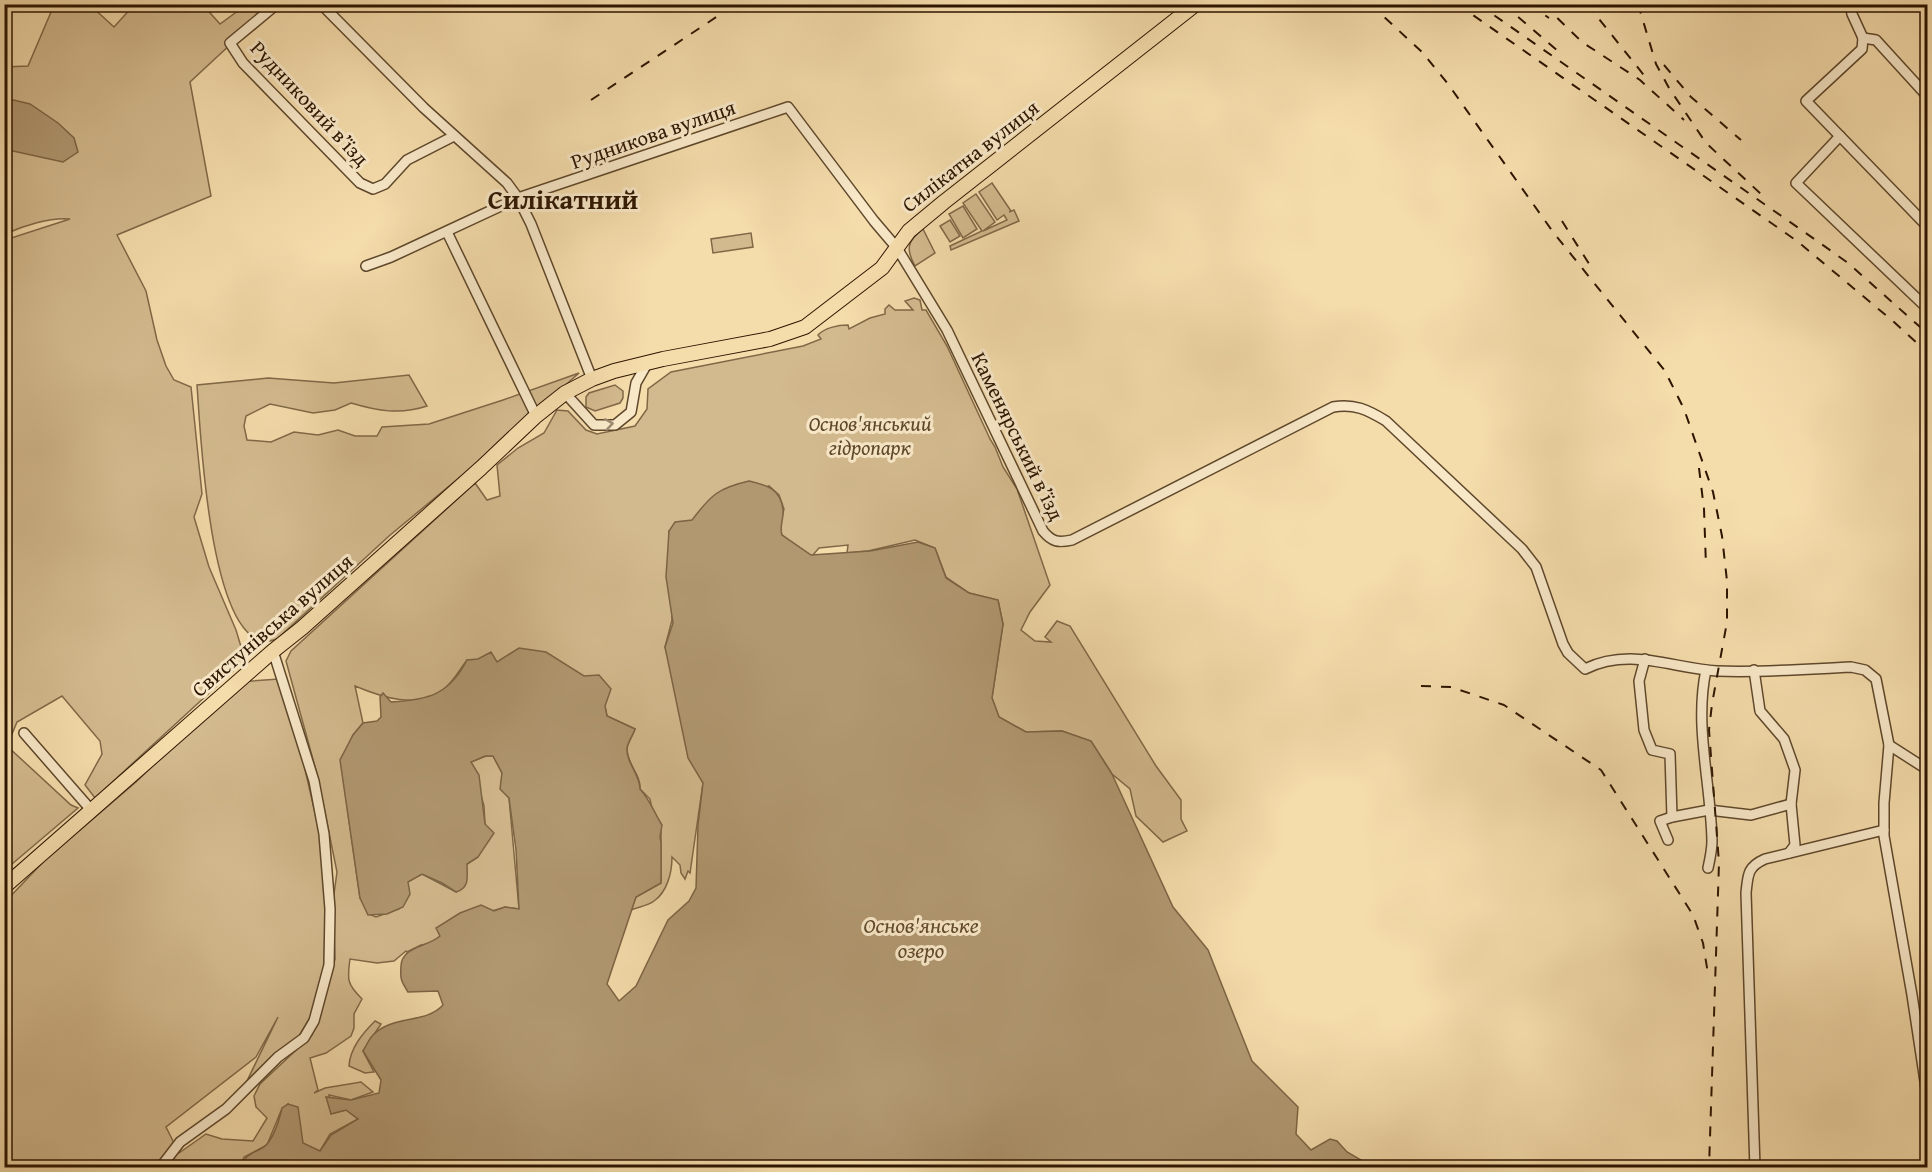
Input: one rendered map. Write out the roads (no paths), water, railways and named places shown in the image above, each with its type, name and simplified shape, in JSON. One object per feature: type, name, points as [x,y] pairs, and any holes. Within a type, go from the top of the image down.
[{"type":"main road","name":"Силікатна вулиця","points":[[565,393],[592,379],[648,362],[770,339],[805,327],[882,268],[909,231],[944,201],[1196,4]]},
{"type":"main road","name":"Свистунівська вулиця","points":[[4,887],[565,393]]},
{"type":"street","name":"Рудниковий в’їзд","points":[[277,4],[230,43],[251,71],[360,183],[367,188],[379,188],[407,160],[454,136]]},
{"type":"street","points":[[321,4],[454,136],[507,183],[518,198],[544,255],[592,379]]},
{"type":"street","points":[[1850,4],[1863,38],[1862,49],[1806,101],[1928,227]]},
{"type":"street","points":[[1863,38],[1876,40],[1928,97]]},
{"type":"street","name":"Рудникова вулиця","points":[[366,266],[447,232],[518,198],[788,107],[897,248]]},
{"type":"street","points":[[1840,136],[1796,183],[1928,309]]},
{"type":"street","points":[[447,232],[519,384],[537,416]]},
{"type":"street","name":"Каменярський в’їзд","points":[[897,248],[947,330],[1043,531],[1050,539],[1059,543],[1072,540],[1333,406],[1347,404],[1366,409],[1386,422],[1522,549],[1536,567],[1563,644],[1568,653],[1585,669],[1599,662],[1645,659]]},
{"type":"street","points":[[565,393],[594,425],[615,425],[631,412],[636,383],[648,362]]},
{"type":"street","points":[[160,1167],[180,1142],[226,1109],[278,1057],[304,1038],[314,1021],[329,965],[330,909],[324,834],[314,781],[273,651]]},
{"type":"street","points":[[1672,817],[1670,754],[1652,750],[1644,730],[1639,681],[1645,659],[1706,670],[1851,668],[1865,670],[1876,679],[1889,745],[1884,830],[1928,1101]]},
{"type":"street","points":[[1706,670],[1702,689],[1703,729],[1712,842],[1708,868]]},
{"type":"street","points":[[1754,670],[1760,711],[1784,739],[1795,770],[1791,804],[1795,844],[1789,853]]},
{"type":"street","points":[[24,734],[92,811]]},
{"type":"street","points":[[1889,745],[1928,770]]},
{"type":"street","points":[[1668,840],[1660,821],[1672,817],[1709,810],[1751,815],[1791,804]]},
{"type":"street","points":[[1755,1167],[1746,892],[1748,874],[1754,864],[1884,830]]},
{"type":"water","points":[[5,98],[30,104],[58,123],[74,138],[78,152],[63,162],[13,151],[5,147]]},
{"type":"water","name":"Основ'янське озеро","points":[[749,481],[767,486],[776,492],[783,510],[782,535],[811,555],[870,551],[918,542],[935,548],[946,578],[969,593],[998,600],[1003,624],[992,698],[999,717],[1026,732],[1062,731],[1091,741],[1112,774],[1173,907],[1208,950],[1252,1061],[1298,1107],[1296,1134],[1311,1150],[1330,1139],[1337,1141],[1347,1152],[1373,1167],[240,1167],[246,1157],[268,1143],[282,1108],[288,1104],[298,1107],[303,1143],[320,1151],[331,1135],[358,1119],[346,1110],[331,1114],[326,1097],[351,1100],[379,1093],[381,1080],[363,1051],[370,1038],[381,1029],[428,1015],[443,1005],[438,991],[408,992],[402,982],[402,959],[411,951],[435,940],[440,936],[436,928],[460,913],[481,905],[494,911],[505,907],[519,909],[516,850],[509,798],[500,789],[502,773],[493,756],[485,756],[471,762],[479,775],[485,824],[494,833],[478,857],[467,864],[467,881],[464,888],[456,892],[422,874],[408,882],[410,894],[403,907],[387,914],[368,915],[360,898],[340,760],[353,735],[363,723],[377,721],[381,717],[380,697],[383,693],[391,702],[427,697],[453,681],[467,660],[478,659],[491,652],[497,662],[519,648],[546,652],[584,676],[599,675],[611,689],[605,706],[607,716],[635,729],[628,743],[627,753],[638,778],[640,789],[662,825],[661,883],[636,897],[607,984],[619,1001],[636,986],[668,920],[689,901],[696,888],[698,825],[703,783],[688,758],[665,647],[673,623],[666,577],[669,531],[675,522],[692,520],[705,504],[722,490]]},
{"type":"railway","points":[[591,100],[736,4]]},
{"type":"railway","points":[[1370,4],[1422,52],[1448,84],[1553,232],[1665,371],[1684,409],[1713,492],[1722,536],[1727,581],[1727,622],[1709,730],[1719,863],[1709,1168]]},
{"type":"railway","points":[[1457,4],[1797,241],[1928,353]]},
{"type":"railway","points":[[1478,4],[1848,263],[1928,334]]},
{"type":"railway","points":[[1503,4],[1559,52]]},
{"type":"railway","points":[[1529,4],[1549,18]]},
{"type":"railway","points":[[1543,4],[1582,42],[1640,80],[1684,120]]},
{"type":"railway","points":[[1587,4],[1647,79]]},
{"type":"railway","points":[[1638,4],[1656,64],[1669,88],[1706,143],[1761,194]]},
{"type":"railway","points":[[1664,65],[1691,97],[1741,140]]},
{"type":"railway","points":[[1562,221],[1591,267]]},
{"type":"railway","points":[[1699,468],[1704,509],[1706,566]]},
{"type":"railway","points":[[1421,686],[1451,687],[1504,705],[1601,770],[1693,915],[1703,943],[1708,974]]},
{"type":"district","name":"Силікатний","points":[[563,199]]},
{"type":"park label","name":"Основ'янський гідропарк","points":[[870,435]]}]
